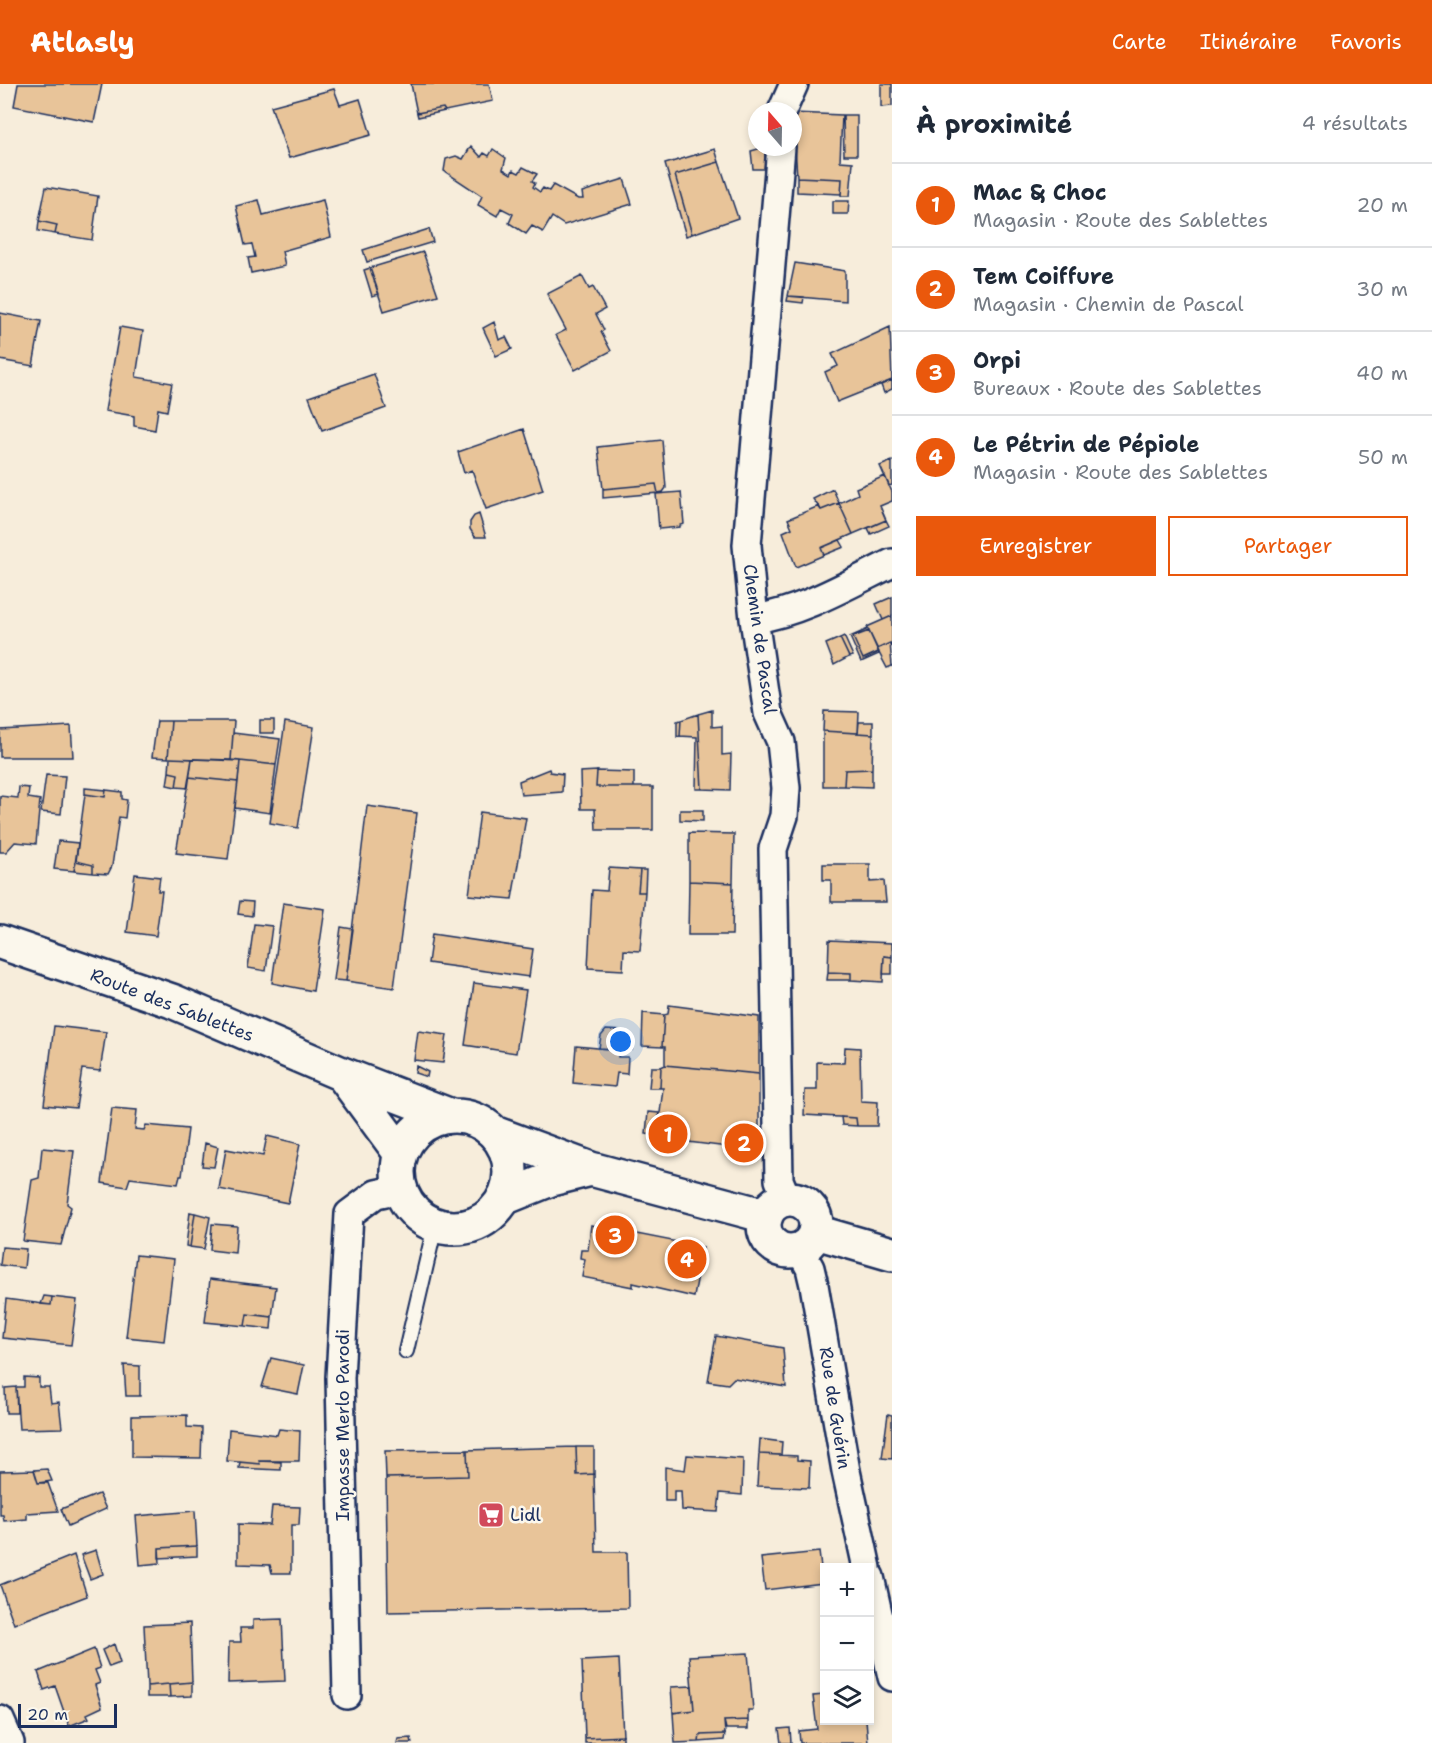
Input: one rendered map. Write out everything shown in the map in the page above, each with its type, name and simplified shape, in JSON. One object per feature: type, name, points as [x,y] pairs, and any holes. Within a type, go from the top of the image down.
[{"type":"main road","name":"Route des Sablettes","points":[[0,942],[172,1001],[342,1074],[451,1116]]},
{"type":"main road","points":[[342,1074],[401,1154]]},
{"type":"main road","points":[[451,1116],[482,1123],[494,1133],[504,1146],[509,1161],[510,1177],[504,1198],[490,1215],[470,1226],[435,1226],[410,1207],[400,1189],[398,1171],[401,1154],[409,1138],[421,1127],[451,1116]]},
{"type":"main road","points":[[494,1133],[591,1169],[776,1208],[800,1201],[810,1208],[816,1219],[808,1241]]},
{"type":"main road","points":[[504,1198],[550,1179],[591,1169]]},
{"type":"main road","points":[[776,1208],[765,1232],[772,1245],[785,1251],[808,1241],[892,1254]]},
{"type":"street","points":[[786,102],[794,84]]},
{"type":"street","name":"Chemin de Pascal","points":[[776,1208],[779,1180],[774,849],[784,816],[786,788],[781,742],[768,713],[754,619],[747,545],[780,156]]},
{"type":"street","points":[[754,619],[827,596],[892,563]]},
{"type":"street","name":"Impasse Merlo Parodi","points":[[347,1695],[340,1378],[349,1214],[375,1194],[400,1189]]},
{"type":"street","name":"Rue de Guérin","points":[[808,1241],[810,1268],[846,1472],[866,1563]]},
{"type":"street","points":[[874,1595],[892,1677]]},
{"type":"street","points":[[0,1720],[10,1743]]},
{"type":"lane","points":[[406,1352],[435,1226]]},
{"type":"building","points":[[18,84],[102,84],[94,122],[14,106]]},
{"type":"building","points":[[411,84],[489,84],[493,101],[445,111],[443,108],[417,113]]},
{"type":"building","points":[[881,84],[892,84],[892,106],[881,107]]},
{"type":"building","points":[[334,89],[340,105],[360,99],[371,135],[289,158],[271,106]]},
{"type":"building","points":[[443,108],[445,111],[418,117],[417,113]]},
{"type":"building","points":[[802,113],[842,115],[840,161],[853,162],[850,196],[841,196],[842,179],[797,177],[796,156],[802,156]]},
{"type":"building","points":[[843,115],[857,115],[857,155],[844,155]]},
{"type":"building","points":[[471,146],[481,157],[484,153],[489,156],[493,149],[506,158],[503,169],[511,174],[513,170],[519,173],[523,167],[537,174],[532,181],[535,183],[533,187],[540,192],[543,188],[549,191],[553,185],[578,199],[583,199],[582,192],[624,179],[632,204],[564,225],[552,217],[543,232],[532,226],[526,234],[509,223],[513,214],[501,208],[497,216],[478,205],[482,196],[444,171],[446,159],[456,156],[463,159]]},
{"type":"building","points":[[715,149],[719,162],[675,175],[692,234],[686,236],[665,164]]},
{"type":"building","points":[[752,156],[765,156],[765,169],[753,169]]},
{"type":"building","points":[[719,162],[738,218],[692,234],[675,175]]},
{"type":"building","points":[[797,177],[842,179],[841,194],[797,192]]},
{"type":"building","points":[[46,187],[98,196],[92,240],[55,234],[57,225],[39,221]]},
{"type":"building","points":[[259,200],[263,215],[323,200],[331,237],[282,251],[285,266],[251,273],[248,258],[255,257],[252,244],[245,245],[236,206]]},
{"type":"building","points":[[833,201],[849,201],[848,214],[833,214]]},
{"type":"building","points":[[39,221],[57,225],[55,234],[38,231]]},
{"type":"building","points":[[429,229],[433,242],[367,262],[363,250]]},
{"type":"building","points":[[423,252],[438,295],[384,311],[370,268]]},
{"type":"building","points":[[795,263],[845,271],[845,301],[788,296]]},
{"type":"building","points":[[370,268],[379,294],[372,296],[364,270]]},
{"type":"building","points":[[582,276],[589,289],[593,287],[605,309],[596,314],[604,330],[601,332],[611,351],[575,370],[556,335],[566,330],[547,294]]},
{"type":"building","points":[[788,296],[804,297],[803,303],[787,301]]},
{"type":"building","points":[[0,313],[41,321],[33,366],[0,360]]},
{"type":"building","points":[[494,322],[499,340],[506,337],[512,349],[496,356],[483,328]]},
{"type":"building","points":[[120,327],[143,331],[136,377],[172,383],[167,411],[158,409],[155,430],[134,426],[134,416],[105,411]]},
{"type":"building","points":[[890,327],[892,380],[837,402],[825,372],[838,366],[832,354]]},
{"type":"building","points":[[374,374],[386,408],[322,431],[309,397]]},
{"type":"building","points":[[892,380],[892,389],[884,393],[881,385]]},
{"type":"building","points":[[524,429],[543,490],[486,509],[472,470],[464,473],[458,452]]},
{"type":"building","points":[[662,440],[666,488],[663,492],[658,493],[656,484],[603,489],[598,447]]},
{"type":"building","points":[[892,461],[892,485],[889,486],[880,466]]},
{"type":"building","points":[[885,476],[892,492],[892,501],[880,506],[886,520],[853,534],[839,503],[858,494],[856,488]]},
{"type":"building","points":[[656,484],[658,493],[603,498],[603,489]]},
{"type":"building","points":[[833,489],[839,503],[821,510],[813,499]]},
{"type":"building","points":[[681,492],[684,524],[680,527],[659,529],[656,494]]},
{"type":"building","points":[[839,503],[853,534],[821,548],[824,555],[796,567],[783,532],[792,528],[788,519],[819,506],[821,510]]},
{"type":"building","points":[[479,514],[486,537],[475,537],[470,529],[470,522],[474,516]]},
{"type":"building","points":[[886,520],[889,526],[871,534],[868,528]]},
{"type":"building","points":[[840,540],[844,547],[824,555],[821,548]]},
{"type":"building","points":[[892,597],[892,616],[883,620],[876,604]]},
{"type":"building","points":[[892,616],[892,647],[890,643],[877,649],[867,627]]},
{"type":"building","points":[[868,629],[869,631],[853,637],[863,659],[878,652],[879,654],[861,662],[850,637]]},
{"type":"building","points":[[869,631],[879,652],[863,659],[853,637]]},
{"type":"building","points":[[844,636],[853,656],[849,657],[840,638]]},
{"type":"building","points":[[840,638],[849,657],[834,665],[826,644]]},
{"type":"building","points":[[890,643],[892,666],[887,668],[877,649]]},
{"type":"building","points":[[712,710],[712,727],[722,726],[722,755],[731,754],[730,790],[702,789],[698,714]]},
{"type":"building","points":[[824,711],[859,712],[858,733],[823,731]]},
{"type":"building","points":[[698,714],[702,789],[696,789],[697,737],[680,736],[681,720]]},
{"type":"building","points":[[260,720],[274,720],[274,733],[260,733]]},
{"type":"building","points":[[681,720],[680,736],[677,737],[677,721]]},
{"type":"building","points":[[157,721],[171,721],[168,758],[152,757]]},
{"type":"building","points":[[171,721],[234,721],[231,760],[168,758]]},
{"type":"building","points":[[285,722],[314,727],[298,828],[270,823]]},
{"type":"building","points":[[859,722],[873,722],[873,734],[858,733]]},
{"type":"building","points":[[71,726],[73,757],[0,757],[0,730]]},
{"type":"building","points":[[823,731],[873,734],[872,769],[845,770],[844,786],[823,786]]},
{"type":"building","points":[[233,733],[280,739],[276,765],[231,760]]},
{"type":"building","points":[[170,758],[192,759],[188,788],[176,787],[178,774],[169,772]]},
{"type":"building","points":[[192,759],[240,761],[238,782],[189,777]]},
{"type":"building","points":[[240,761],[276,765],[270,813],[235,808]]},
{"type":"building","points":[[549,769],[550,772],[563,774],[562,792],[521,795],[519,781]]},
{"type":"building","points":[[872,769],[872,787],[844,786],[845,770]]},
{"type":"building","points":[[597,771],[634,772],[634,787],[596,787]]},
{"type":"building","points":[[597,771],[596,787],[653,787],[653,830],[596,830],[595,809],[581,809],[580,772]]},
{"type":"building","points":[[169,772],[178,774],[176,787],[167,785]]},
{"type":"building","points":[[46,775],[65,776],[61,814],[41,812]]},
{"type":"building","points":[[189,777],[238,782],[228,859],[176,853]]},
{"type":"building","points":[[19,787],[29,788],[28,798],[40,800],[36,844],[15,842],[6,852],[0,852],[0,796],[18,798]]},
{"type":"building","points":[[85,788],[106,790],[105,797],[85,794]]},
{"type":"building","points":[[106,790],[122,792],[122,799],[127,800],[125,818],[119,817],[112,866],[108,874],[93,873],[93,865],[76,861],[85,794],[105,797]]},
{"type":"building","points":[[367,806],[417,813],[394,988],[346,981]]},
{"type":"building","points":[[680,810],[703,810],[703,821],[680,820]]},
{"type":"building","points":[[480,812],[526,818],[512,899],[469,895]]},
{"type":"building","points":[[689,833],[734,834],[733,883],[689,881]]},
{"type":"building","points":[[58,841],[78,843],[74,871],[54,869]]},
{"type":"building","points":[[76,861],[93,865],[93,873],[74,871]]},
{"type":"building","points":[[823,864],[870,864],[870,882],[884,881],[886,902],[831,902],[831,880],[823,880]]},
{"type":"building","points":[[609,868],[640,870],[638,892],[645,892],[640,951],[624,950],[623,970],[588,968],[592,890],[607,891]]},
{"type":"building","points":[[640,870],[646,870],[645,892],[638,892]]},
{"type":"building","points":[[135,874],[160,877],[158,891],[162,891],[156,936],[127,932]]},
{"type":"building","points":[[689,881],[733,883],[732,935],[688,935]]},
{"type":"building","points":[[240,901],[253,902],[252,916],[238,914]]},
{"type":"building","points":[[283,903],[325,909],[313,991],[272,983]]},
{"type":"building","points":[[254,924],[272,926],[266,971],[248,968]]},
{"type":"building","points":[[341,927],[353,929],[346,981],[334,980]]},
{"type":"building","points":[[432,934],[533,949],[529,977],[428,963]]},
{"type":"building","points":[[829,940],[892,943],[892,957],[884,956],[883,982],[851,980],[851,973],[828,972]]},
{"type":"building","points":[[884,956],[892,957],[892,974],[883,974]]},
{"type":"building","points":[[828,972],[851,973],[851,980],[827,980]]},
{"type":"building","points":[[474,983],[526,990],[516,1053],[465,1045]]},
{"type":"building","points":[[669,1005],[759,1017],[759,1074],[665,1065],[665,1047],[662,1047],[664,1015],[668,1014]]},
{"type":"building","points":[[643,1013],[664,1015],[662,1047],[642,1046]]},
{"type":"building","points":[[54,1026],[106,1032],[100,1071],[82,1069],[76,1108],[44,1105]]},
{"type":"building","points":[[606,1030],[626,1031],[632,1038],[632,1050],[599,1048],[601,1036]]},
{"type":"building","points":[[418,1031],[447,1035],[443,1063],[414,1060]]},
{"type":"building","points":[[576,1046],[619,1050],[618,1057],[628,1057],[627,1074],[617,1073],[615,1087],[573,1083]]},
{"type":"building","points":[[845,1047],[860,1048],[861,1101],[878,1102],[877,1126],[857,1126],[856,1118],[804,1115],[805,1090],[817,1090],[817,1062],[844,1063]]},
{"type":"building","points":[[665,1065],[759,1074],[759,1151],[657,1138],[663,1088],[660,1088],[661,1067]]},
{"type":"building","points":[[416,1066],[428,1072],[427,1077],[415,1073]]},
{"type":"building","points":[[651,1067],[661,1067],[660,1088],[649,1088]]},
{"type":"building","points":[[112,1108],[137,1110],[135,1129],[144,1130],[146,1125],[188,1129],[182,1176],[178,1184],[130,1178],[127,1187],[102,1183]]},
{"type":"building","points":[[648,1112],[659,1113],[657,1136],[646,1134]]},
{"type":"building","points":[[841,1117],[856,1118],[857,1126],[842,1125]]},
{"type":"building","points":[[267,1136],[300,1144],[288,1203],[219,1189],[226,1149],[263,1156]]},
{"type":"building","points":[[205,1143],[218,1147],[214,1167],[202,1166]]},
{"type":"building","points":[[42,1148],[74,1151],[67,1204],[71,1207],[61,1245],[23,1241],[32,1180],[39,1178]]},
{"type":"building","points":[[190,1212],[195,1213],[190,1247],[186,1246]]},
{"type":"building","points":[[195,1213],[210,1217],[204,1249],[190,1247]]},
{"type":"building","points":[[212,1224],[237,1226],[235,1253],[210,1250]]},
{"type":"building","points":[[591,1225],[703,1247],[694,1297],[633,1283],[633,1287],[582,1277],[585,1259],[580,1258],[581,1250],[588,1250]]},
{"type":"building","points":[[2,1247],[26,1249],[24,1268],[0,1265]]},
{"type":"building","points":[[136,1255],[174,1259],[164,1341],[126,1337]]},
{"type":"building","points":[[210,1279],[276,1287],[272,1317],[247,1314],[245,1326],[205,1322]]},
{"type":"building","points":[[44,1296],[52,1297],[51,1305],[41,1304]]},
{"type":"building","points":[[52,1297],[77,1300],[71,1345],[2,1338],[6,1299],[51,1305]]},
{"type":"building","points":[[247,1314],[272,1317],[271,1329],[245,1326]]},
{"type":"building","points":[[716,1336],[783,1348],[786,1387],[734,1378],[728,1384],[708,1381]]},
{"type":"building","points":[[271,1358],[304,1365],[298,1394],[262,1387]]},
{"type":"building","points":[[124,1365],[140,1366],[140,1396],[126,1396]]},
{"type":"building","points":[[24,1377],[39,1378],[39,1387],[49,1387],[51,1403],[59,1402],[62,1428],[19,1429],[16,1387],[24,1387]]},
{"type":"building","points":[[16,1387],[17,1413],[6,1413],[5,1388]]},
{"type":"building","points":[[888,1414],[892,1415],[892,1459],[882,1458]]},
{"type":"building","points":[[187,1415],[187,1427],[202,1428],[201,1458],[132,1457],[132,1416]]},
{"type":"building","points":[[229,1429],[277,1435],[279,1429],[300,1431],[299,1461],[259,1461],[260,1464],[227,1461]]},
{"type":"building","points":[[760,1439],[782,1442],[781,1455],[759,1454]]},
{"type":"building","name":"Lidl","points":[[576,1447],[577,1475],[594,1474],[596,1552],[627,1552],[628,1608],[388,1612],[386,1478],[468,1476],[467,1450]]},
{"type":"building","points":[[576,1447],[594,1447],[594,1474],[577,1475]]},
{"type":"building","points":[[467,1450],[468,1476],[386,1478],[385,1451]]},
{"type":"building","points":[[759,1454],[797,1456],[797,1460],[810,1461],[809,1488],[757,1486]]},
{"type":"building","points":[[687,1455],[743,1459],[742,1495],[720,1493],[718,1512],[682,1510],[681,1491],[674,1491],[674,1501],[665,1501],[665,1467],[685,1470]]},
{"type":"building","points":[[259,1461],[281,1462],[281,1470],[239,1468],[240,1462],[260,1464]]},
{"type":"building","points":[[47,1469],[52,1481],[38,1483],[34,1470]]},
{"type":"building","points":[[34,1470],[38,1483],[48,1483],[58,1511],[27,1513],[27,1519],[4,1521],[3,1515],[0,1515],[0,1471]]},
{"type":"building","points":[[99,1494],[106,1509],[68,1526],[61,1509]]},
{"type":"building","points":[[272,1506],[300,1507],[299,1525],[291,1525],[291,1573],[272,1573],[270,1565],[238,1564],[238,1524],[270,1525]]},
{"type":"building","points":[[195,1511],[197,1546],[159,1548],[160,1563],[140,1565],[136,1516]]},
{"type":"building","points":[[197,1546],[197,1556],[159,1558],[159,1548]]},
{"type":"building","points":[[96,1550],[103,1574],[90,1579],[81,1555]]},
{"type":"building","points":[[819,1552],[820,1583],[765,1590],[761,1558]]},
{"type":"building","points":[[74,1555],[87,1596],[14,1624],[0,1585]]},
{"type":"building","points":[[282,1619],[285,1681],[228,1683],[229,1642],[241,1642],[240,1628],[253,1628],[253,1620]]},
{"type":"building","points":[[190,1623],[192,1682],[147,1686],[144,1625]]},
{"type":"building","points":[[114,1644],[120,1663],[109,1667],[102,1650]]},
{"type":"building","points":[[94,1649],[100,1668],[95,1670],[100,1683],[95,1685],[102,1707],[87,1714],[89,1718],[69,1726],[55,1686],[44,1690],[38,1672]]},
{"type":"building","points":[[748,1653],[753,1710],[748,1710],[748,1720],[724,1721],[725,1734],[700,1735],[699,1742],[675,1743],[673,1713],[694,1710],[689,1656]]},
{"type":"building","points":[[619,1659],[623,1736],[585,1738],[582,1661]]},
{"type":"building","points":[[192,1682],[192,1696],[170,1697],[169,1684]]},
{"type":"building","points":[[169,1684],[170,1697],[147,1697],[147,1686]]},
{"type":"building","points":[[692,1686],[694,1710],[673,1713],[671,1687]]},
{"type":"building","points":[[820,1695],[820,1725],[866,1725],[868,1743],[800,1743],[799,1731],[817,1729],[813,1696]]},
{"type":"building","points":[[748,1720],[748,1729],[726,1729],[724,1721]]},
{"type":"building","points":[[790,1728],[791,1743],[781,1743],[779,1729]]},
{"type":"building","points":[[725,1734],[724,1740],[699,1742],[700,1735]]},
{"type":"building","points":[[623,1736],[623,1743],[585,1743],[585,1738]]},
{"type":"building","points":[[411,1738],[412,1743],[397,1743],[398,1739]]},
{"type":"place","name":"Mac & Choc","points":[[668,1134]]},
{"type":"place","name":"Tem Coiffure","points":[[744,1143]]},
{"type":"place","name":"Orpi","points":[[615,1235]]},
{"type":"place","name":"Le Pétrin de Pépiole","points":[[687,1259]]},
{"type":"place","name":"Lidl","points":[[491,1515]]}]
